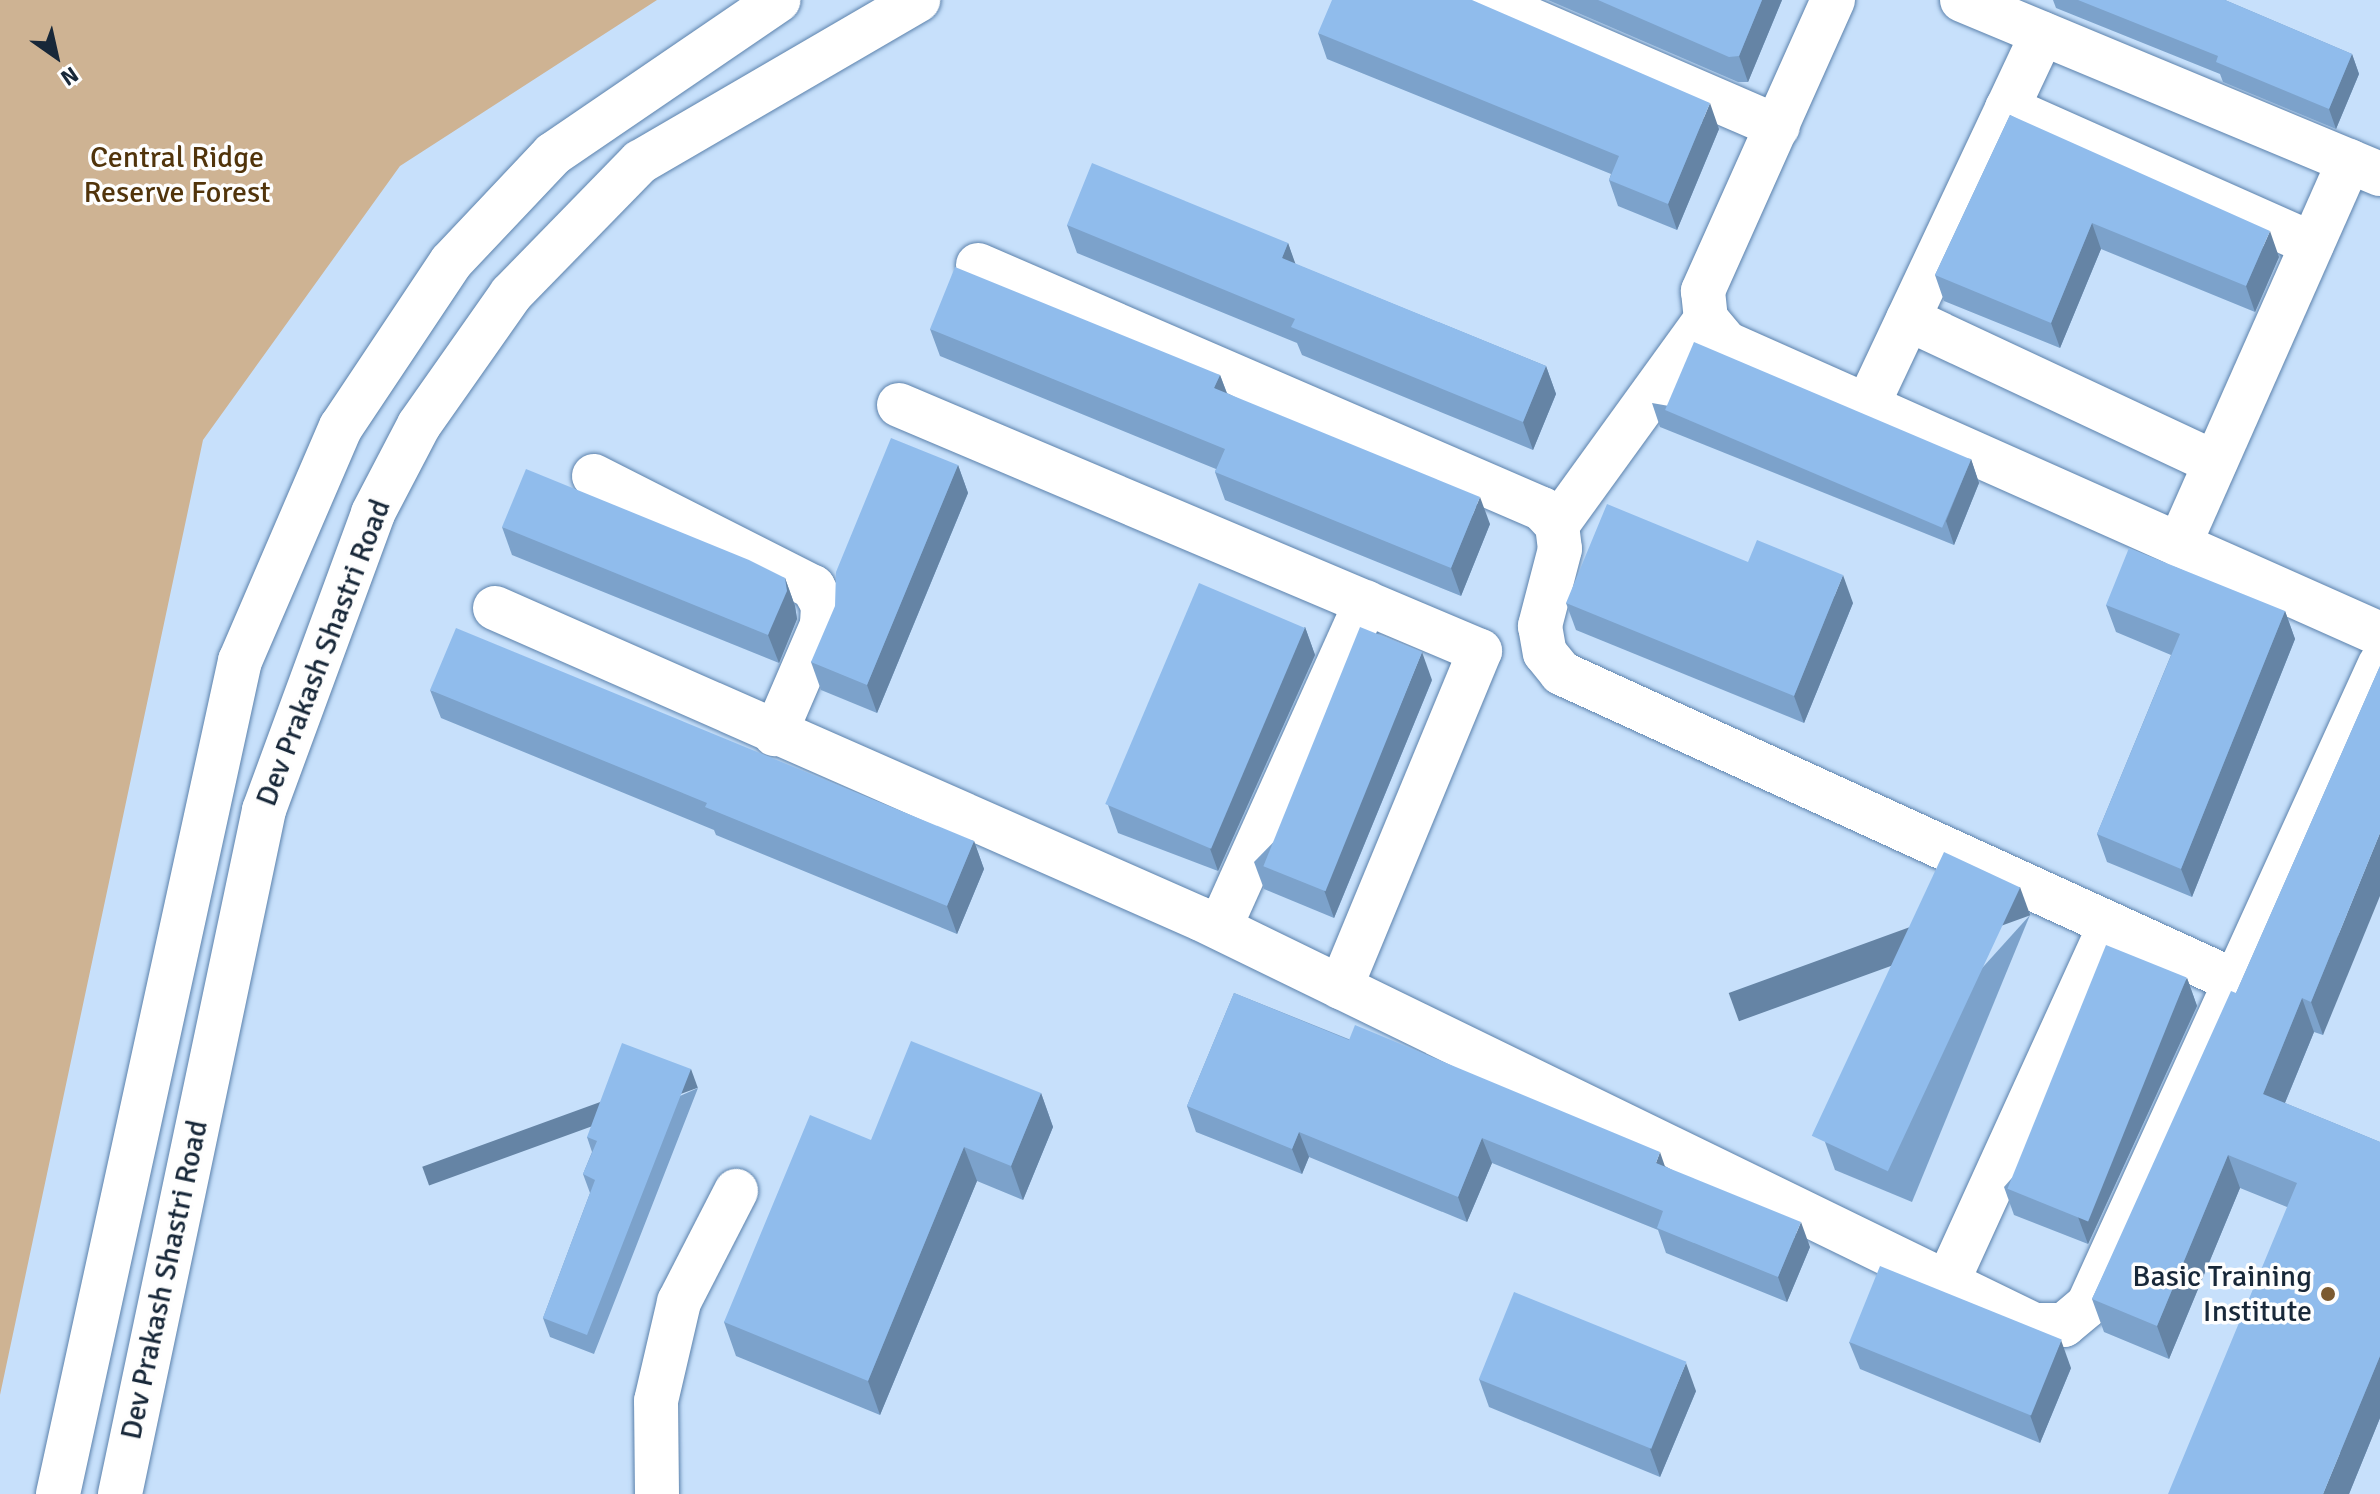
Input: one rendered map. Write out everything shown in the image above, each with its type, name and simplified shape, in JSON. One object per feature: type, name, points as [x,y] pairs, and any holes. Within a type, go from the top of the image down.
[{"type":"street","name":"Dev Prakash Shastri Road","points":[[58,1494],[240,661],[341,427],[451,262],[553,154],[779,0]]},
{"type":"street","name":"Dev Prakash Shastri Road","points":[[120,1494],[264,810],[373,513],[419,425],[511,294],[640,162],[918,0]]},
{"type":"street","points":[[1485,0],[1778,127]]},
{"type":"street","points":[[1833,0],[1703,291],[1706,319],[1726,343],[1869,402],[2380,634]]},
{"type":"street","points":[[1962,0],[2364,167],[2312,244],[2179,545]]},
{"type":"street","points":[[1869,402],[2042,34]]},
{"type":"street","points":[[2007,108],[2312,244]]},
{"type":"street","points":[[978,265],[1542,509],[1557,525],[1560,549],[1540,626],[1545,653],[1561,673],[2235,981]]},
{"type":"street","points":[[1557,525],[1706,319]]},
{"type":"street","points":[[1908,319],[2215,463]]},
{"type":"street","points":[[899,405],[1480,651],[1341,987]]},
{"type":"street","points":[[594,476],[813,587],[823,605],[822,625],[775,734]]},
{"type":"street","points":[[1220,927],[1366,602]]},
{"type":"street","points":[[495,608],[775,734],[1220,927],[2034,1325],[2064,1325],[2088,1305],[2380,664]]},
{"type":"street","points":[[1947,1283],[2110,926]]},
{"type":"street","points":[[657,1494],[656,1401],[679,1302],[736,1191]]},
{"type":"green space","name":"Central Ridge Reserve Forest","points":[[0,0],[657,0],[400,166],[203,440],[0,1395]]},
{"type":"building","points":[[1332,0],[1472,0],[1710,103],[1668,204],[1609,180],[1619,156],[1318,33]]},
{"type":"building","points":[[1598,0],[1762,0],[1739,56],[1729,57]]},
{"type":"building","points":[[2078,0],[2225,0],[2352,54],[2329,109],[2216,62],[2218,56]]},
{"type":"building","points":[[2010,115],[2270,231],[2246,286],[2092,223],[2051,323],[1935,275]]},
{"type":"building","points":[[1092,163],[1288,243],[1282,258],[1546,366],[1523,422],[1291,327],[1295,319],[1067,225]]},
{"type":"building","points":[[955,267],[1220,375],[1214,388],[1480,497],[1451,568],[1215,472],[1225,449],[930,329]]},
{"type":"building","points":[[1694,342],[1971,460],[1942,528],[1665,410]]},
{"type":"building","points":[[891,438],[958,465],[867,685],[811,662],[835,606],[836,572]]},
{"type":"building","points":[[526,469],[749,560],[785,578],[787,591],[768,635],[502,527]]},
{"type":"building","points":[[1607,504],[1748,562],[1757,540],[1843,575],[1794,696],[1566,603]]},
{"type":"building","points":[[2129,548],[2285,611],[2181,869],[2097,834],[2180,634],[2106,605]]},
{"type":"building","points":[[1199,583],[1305,628],[1211,849],[1105,804]]},
{"type":"building","points":[[1360,627],[1422,652],[1325,891],[1263,866]]},
{"type":"building","points":[[456,628],[974,841],[947,906],[705,807],[707,803],[430,690]]},
{"type":"building","points":[[2380,666],[2380,833],[2311,1002],[2302,998],[2263,1094],[2380,1142],[2380,1356],[2323,1494],[2168,1494],[2297,1183],[2228,1155],[2157,1326],[2092,1299],[2231,991],[2236,993]]},
{"type":"building","points":[[1944,852],[2020,887],[1888,1171],[1812,1136]]},
{"type":"building","points":[[2106,945],[2187,978],[2088,1221],[2007,1189]]},
{"type":"building","points":[[1234,993],[1349,1040],[1355,1025],[1660,1152],[1656,1163],[1801,1222],[1778,1277],[1657,1228],[1663,1211],[1482,1138],[1458,1197],[1299,1132],[1292,1149],[1187,1106]]},
{"type":"building","points":[[911,1041],[1041,1093],[1011,1166],[964,1147],[868,1381],[724,1322],[810,1115],[871,1140]]},
{"type":"building","points":[[622,1043],[691,1069],[587,1335],[543,1318],[595,1180],[583,1174],[597,1141],[587,1137]]},
{"type":"building","points":[[1880,1266],[2062,1339],[2031,1415],[1849,1342]]},
{"type":"building","points":[[1514,1292],[1686,1362],[1651,1449],[1479,1379]]},
{"type":"place","name":"Basic Training Institute","points":[[2328,1294]]}]
